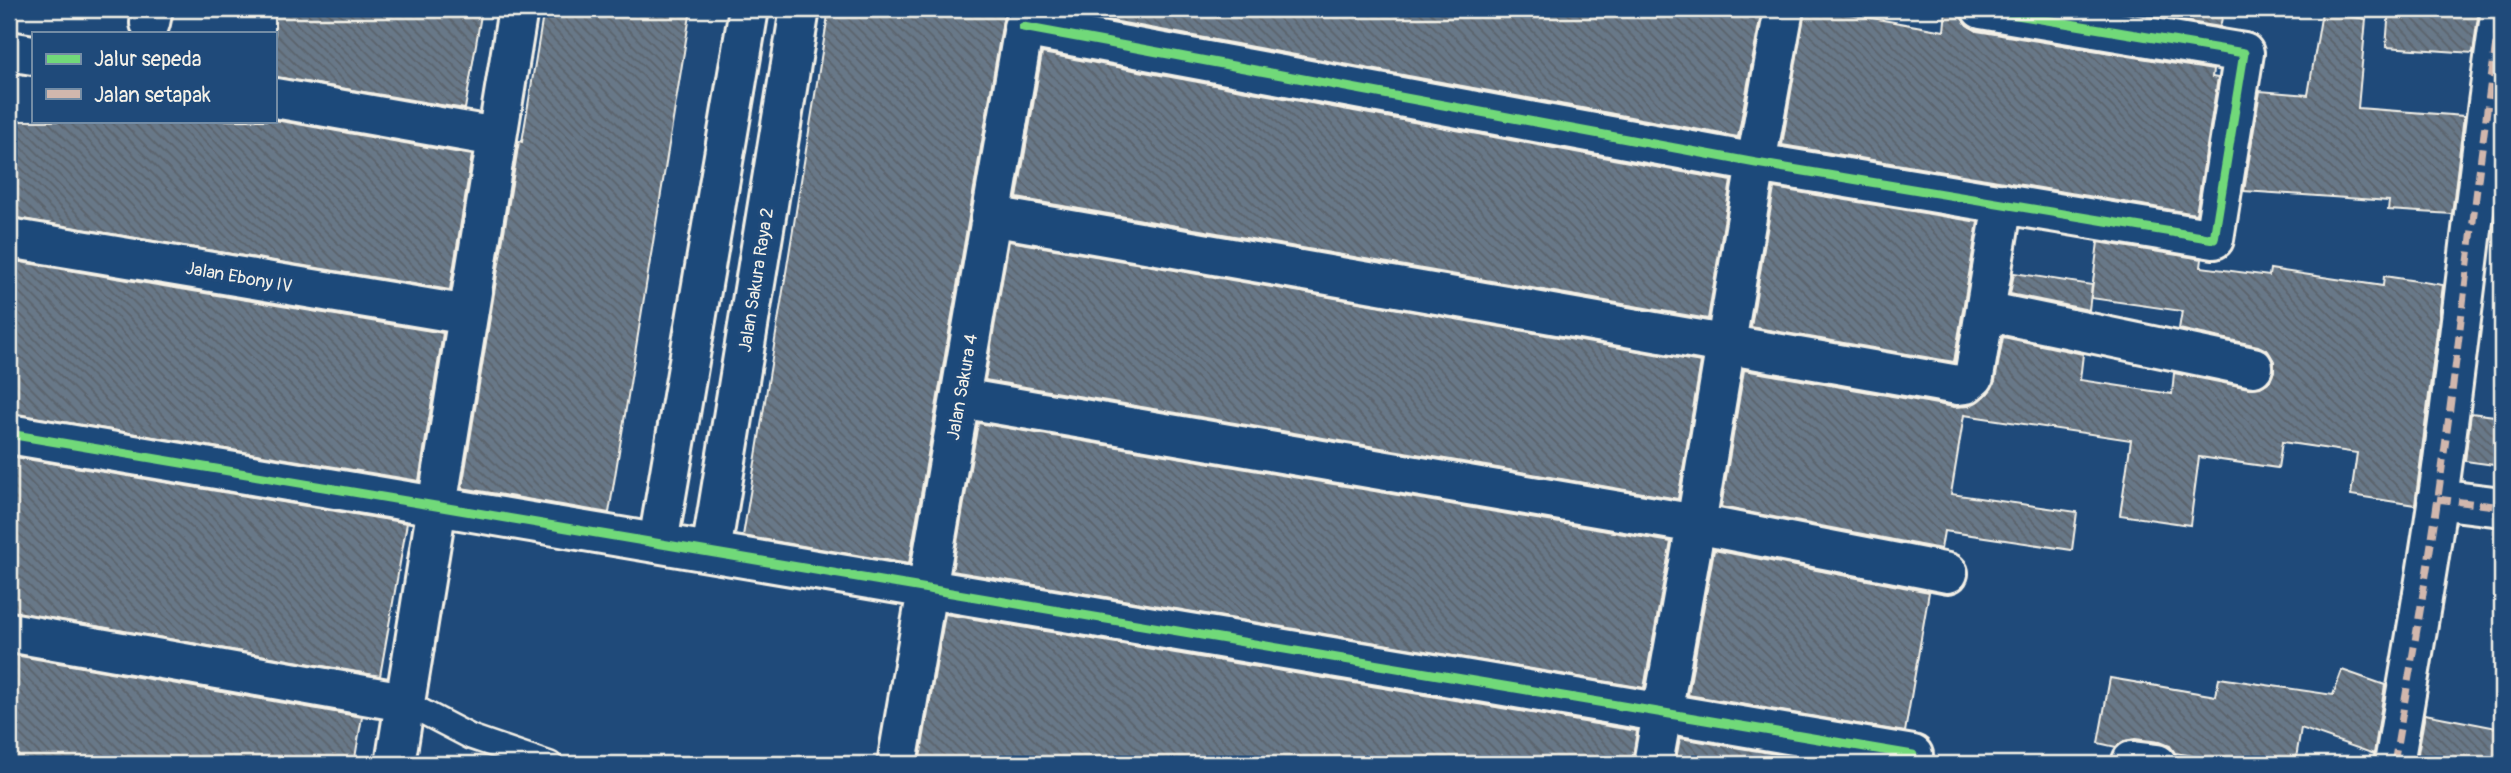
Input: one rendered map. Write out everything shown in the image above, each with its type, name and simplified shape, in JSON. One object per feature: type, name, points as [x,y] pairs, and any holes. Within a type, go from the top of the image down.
[{"type":"street","points":[[395,764],[518,9]]},
{"type":"street","points":[[658,543],[749,9]]},
{"type":"street","name":"Jalan Sakura Raya 2","points":[[711,552],[800,9]]},
{"type":"street","points":[[1653,764],[1784,9]]},
{"type":"street","points":[[1025,18],[1756,163],[2214,239],[2244,53],[1980,9]]},
{"type":"street","points":[[2394,764],[2437,499],[2464,298],[2481,141],[2501,9]]},
{"type":"street","name":"Jalan Sakura 4","points":[[897,764],[1025,18]]},
{"type":"street","points":[[9,51],[32,55]]},
{"type":"street","points":[[276,98],[496,137]]},
{"type":"street","points":[[991,216],[1958,385],[1966,384],[1974,377],[2003,203]]},
{"type":"street","name":"Jalan Ebony IV","points":[[9,238],[468,315]]},
{"type":"street","points":[[1985,311],[2253,367]]},
{"type":"street","points":[[960,398],[1696,524],[1948,573]]},
{"type":"street","points":[[9,434],[1913,755]]},
{"type":"street","points":[[2437,499],[2502,507]]},
{"type":"street","points":[[9,632],[404,702]]},
{"type":"lane","points":[[404,702],[471,737],[550,764]]},
{"type":"building","points":[[275,9],[482,9],[465,109],[276,77]]},
{"type":"building","points":[[544,9],[691,9],[609,513],[462,488],[519,141],[522,142]]},
{"type":"building","points":[[829,9],[1005,9],[909,564],[743,536]]},
{"type":"building","points":[[1048,9],[1762,9],[1738,137]]},
{"type":"building","points":[[1805,9],[1822,9],[1944,31],[1946,9],[1960,9],[1961,17],[1967,25],[1977,31],[2213,70],[2212,77],[2218,78],[2196,214],[1782,145]]},
{"type":"building","points":[[2112,9],[2224,9],[2220,27]]},
{"type":"building","points":[[2389,9],[2479,9],[2473,53],[2386,47]]},
{"type":"building","points":[[2322,12],[2366,19],[2358,108],[2464,116],[2452,214],[2388,210],[2389,201],[2244,191],[2260,91],[2308,95]]},
{"type":"building","points":[[1042,53],[1731,181],[1708,319],[1017,198]]},
{"type":"building","points":[[276,120],[472,155],[450,290],[9,217],[9,121]]},
{"type":"building","points":[[1774,188],[1978,222],[1954,362],[1751,327]]},
{"type":"building","points":[[1009,241],[1701,362],[1678,499],[985,380]]},
{"type":"building","points":[[2098,242],[2202,259],[2201,267],[2269,276],[2270,269],[2383,286],[2384,276],[2443,285],[2415,505],[2351,495],[2357,453],[2282,442],[2278,468],[2199,457],[2190,525],[2120,515],[2131,440],[1964,415],[1951,494],[2077,512],[2072,550],[1944,531],[1941,549],[1721,507],[1744,370],[1954,407],[1969,406],[1988,393],[1995,381],[2003,337],[2083,354],[2080,380],[2172,394],[2174,373],[2249,388],[2260,387],[2270,381],[2274,361],[2268,351],[2258,346],[2179,329],[2182,311],[2091,298]]},
{"type":"building","points":[[9,260],[443,333],[419,481],[9,413]]},
{"type":"building","points":[[2014,273],[2092,285],[2089,310],[2010,294]]},
{"type":"building","points":[[2471,413],[2502,417],[2502,466],[2465,461]]},
{"type":"building","points":[[978,423],[1671,542],[1644,688],[952,571]]},
{"type":"building","points":[[9,456],[407,523],[380,676],[9,611]]},
{"type":"building","points":[[1714,550],[1929,592],[1905,732],[1688,695]]},
{"type":"building","points":[[945,614],[1637,731],[1632,764],[919,764]]},
{"type":"building","points":[[9,654],[362,717],[354,764],[9,764]]},
{"type":"building","points":[[2342,670],[2385,685],[2374,754],[2301,728],[2295,764],[2244,764],[2175,753],[2170,746],[2160,742],[2135,739],[2124,741],[2116,747],[2098,743],[2110,678],[2216,696],[2219,678],[2333,695]]},
{"type":"building","points":[[2425,714],[2502,729],[2495,764],[2416,764]]},
{"type":"building","points":[[1680,738],[1836,764],[1675,764]]},
{"type":"marked path","points":[[2394,764],[2438,497],[2501,9]]},
{"type":"marked path","points":[[2437,499],[2502,507]]},
{"type":"marked path","points":[[2132,761],[2157,764]]},
{"type":"cycle path","points":[[1023,27],[1756,163],[2214,239],[2244,53],[1981,9]]},
{"type":"cycle path","points":[[9,434],[1913,755]]}]
